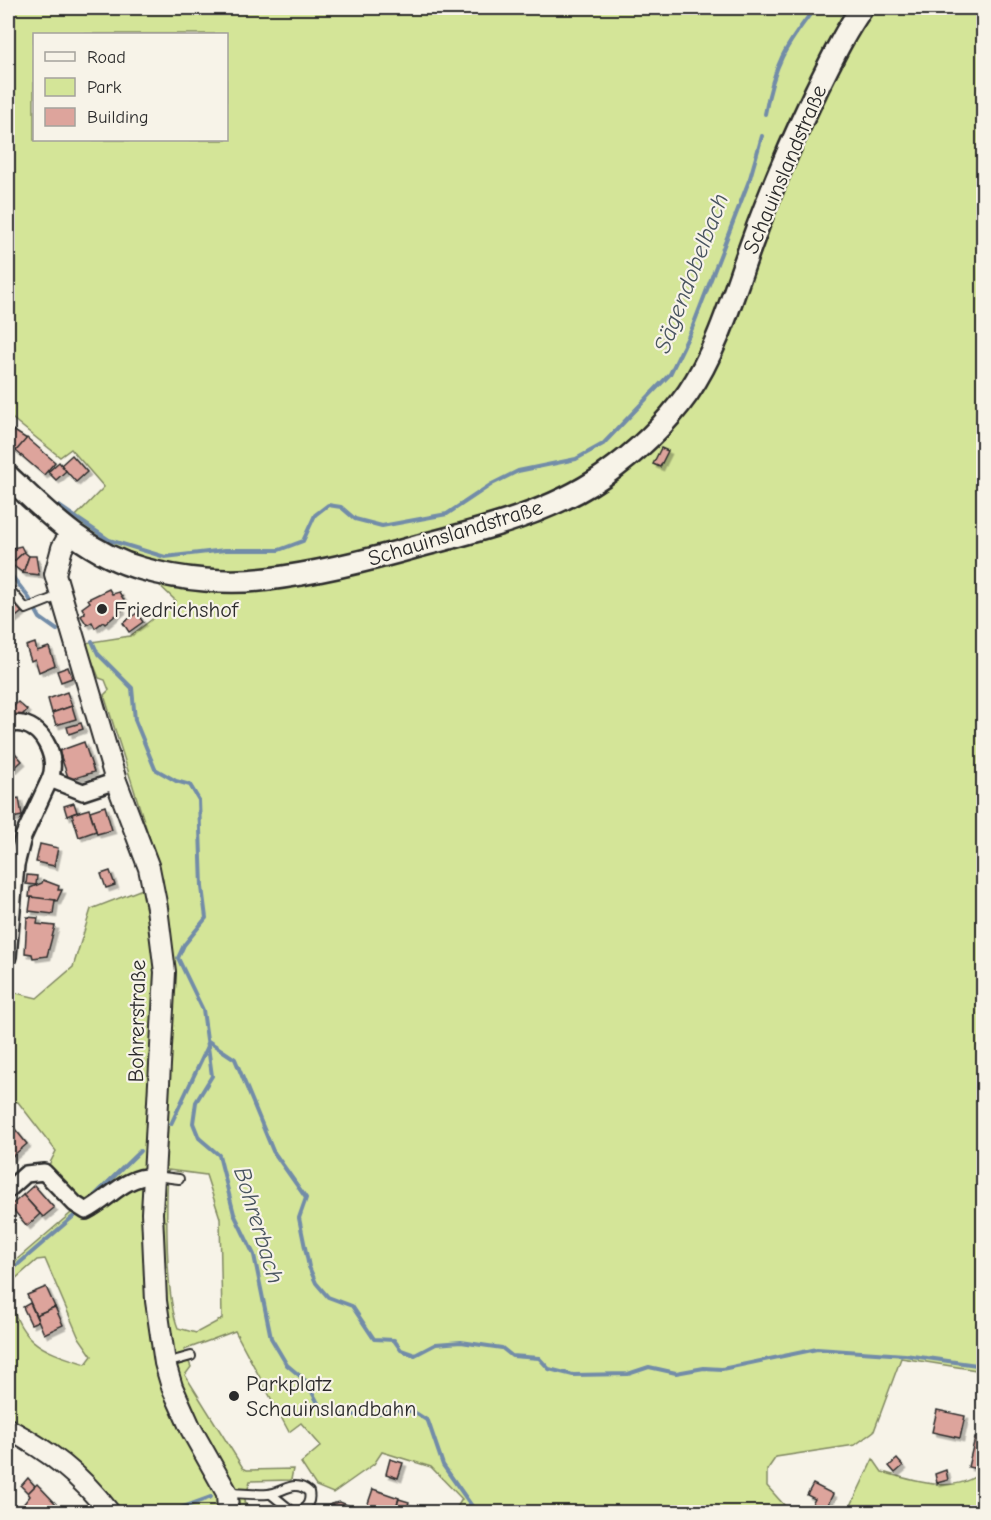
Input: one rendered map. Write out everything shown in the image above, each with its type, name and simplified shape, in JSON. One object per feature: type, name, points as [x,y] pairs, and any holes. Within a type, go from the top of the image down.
[{"type":"main road","name":"Schauinslandstraße","points":[[8,476],[70,534],[97,552],[142,574],[233,580],[266,579],[317,572],[452,537],[522,515],[563,498],[601,477],[662,424],[688,393],[728,310],[765,205],[798,130],[836,50],[862,8]]},
{"type":"street","name":"Bohrerstraße","points":[[70,534],[56,562],[55,574],[116,781],[151,878],[165,972],[152,1213],[156,1301],[165,1364],[191,1429],[227,1493],[228,1512]]},
{"type":"street","points":[[8,724],[24,724],[39,734],[50,750],[54,769],[21,847],[8,957]]},
{"type":"street","points":[[50,779],[83,792],[116,781]]},
{"type":"street","points":[[8,1190],[26,1174],[44,1172],[75,1204],[86,1210],[103,1201],[124,1183],[137,1176],[154,1176]]},
{"type":"street","points":[[8,1429],[45,1449],[67,1466],[92,1490],[109,1512]]},
{"type":"lane","points":[[8,588],[26,609],[60,595]]},
{"type":"lane","points":[[154,1176],[179,1179]]},
{"type":"lane","points":[[165,1364],[191,1356]]},
{"type":"lane","points":[[227,1493],[271,1494],[284,1488],[298,1486],[304,1488],[310,1498],[308,1506],[300,1512]]},
{"type":"lane","points":[[271,1494],[293,1512]]},
{"type":"green space","points":[[8,8],[983,8],[983,1371],[901,1358],[874,1431],[855,1445],[776,1457],[767,1470],[767,1486],[785,1506],[800,1512],[454,1512],[462,1499],[431,1467],[382,1452],[374,1464],[333,1493],[316,1486],[301,1463],[321,1446],[301,1423],[289,1432],[235,1331],[184,1350],[191,1367],[185,1375],[243,1468],[247,1470],[293,1469],[291,1480],[250,1481],[244,1503],[258,1512],[90,1512],[94,1509],[65,1479],[8,1439],[8,1288],[18,1320],[24,1332],[33,1341],[55,1354],[86,1364],[92,1356],[78,1336],[45,1259],[37,1260],[8,1285],[8,1267],[71,1213],[80,1200],[49,1165],[56,1151],[18,1102],[8,1102],[8,991],[37,998],[73,967],[91,909],[163,881],[104,695],[109,690],[105,680],[99,678],[85,643],[130,636],[176,601],[155,581],[157,563],[104,542],[72,520],[104,487],[71,449],[60,457],[8,415]],"holes":[[[168,1170],[206,1175],[220,1218],[222,1319],[196,1333],[178,1328],[174,1314],[167,1250]]]},
{"type":"green space","points":[[873,1459],[882,1472],[934,1484],[960,1483],[972,1479],[983,1471],[983,1512],[848,1512]]},
{"type":"building","points":[[8,427],[27,439],[16,451],[8,444]]},
{"type":"building","points":[[27,438],[55,462],[44,475],[16,451]]},
{"type":"building","points":[[661,448],[668,451],[660,467],[653,464]]},
{"type":"building","points":[[72,455],[87,472],[76,482],[61,465]]},
{"type":"building","points":[[59,462],[66,471],[56,480],[48,472]]},
{"type":"building","points":[[21,546],[24,552],[11,564],[8,549]]},
{"type":"building","points":[[24,552],[29,556],[23,573],[11,564]]},
{"type":"building","points":[[29,556],[36,556],[39,575],[23,573]]},
{"type":"building","name":"Friedrichshof","points":[[109,589],[112,594],[119,592],[124,600],[120,605],[122,610],[105,624],[103,622],[95,628],[92,622],[87,625],[81,616],[85,613],[82,608],[90,602],[88,599]]},
{"type":"building","points":[[15,603],[22,612],[8,623],[8,609]]},
{"type":"building","points":[[137,613],[143,622],[129,632],[123,623]]},
{"type":"building","points":[[35,643],[37,651],[49,647],[55,665],[39,672],[35,659],[31,661],[26,646]]},
{"type":"building","points":[[68,667],[72,678],[61,682],[57,671]]},
{"type":"building","points":[[67,692],[72,706],[52,713],[48,699]]},
{"type":"building","points":[[18,702],[27,710],[18,719],[10,710]]},
{"type":"building","points":[[72,706],[76,719],[56,725],[52,713]]},
{"type":"building","points":[[81,723],[83,729],[69,734],[67,727]]},
{"type":"building","points":[[84,742],[94,772],[69,780],[59,751]]},
{"type":"building","points":[[8,745],[22,761],[8,774]]},
{"type":"building","points":[[19,798],[22,816],[8,819],[8,800]]},
{"type":"building","points":[[74,803],[77,812],[67,816],[64,806]]},
{"type":"building","points":[[105,806],[112,830],[97,834],[90,811]]},
{"type":"building","points":[[89,809],[96,831],[79,837],[72,814]]},
{"type":"building","points":[[40,844],[58,848],[54,866],[36,862]]},
{"type":"building","points":[[110,871],[115,885],[106,888],[101,874]]},
{"type":"building","points":[[27,875],[37,876],[36,885],[26,884]]},
{"type":"building","points":[[43,880],[59,886],[58,890],[62,890],[57,901],[29,897],[30,888],[42,883]]},
{"type":"building","points":[[31,897],[55,900],[53,914],[29,911]]},
{"type":"building","points":[[27,917],[38,918],[37,924],[55,926],[47,956],[33,958],[32,954],[25,953]]},
{"type":"building","points":[[15,1129],[27,1144],[8,1160],[8,1135]]},
{"type":"building","points":[[34,1185],[54,1208],[43,1217],[23,1195]]},
{"type":"building","points":[[23,1195],[40,1214],[27,1226],[10,1206]]},
{"type":"building","points":[[46,1287],[55,1307],[36,1315],[27,1295]]},
{"type":"building","points":[[30,1303],[38,1321],[31,1324],[23,1307]]},
{"type":"building","points":[[55,1307],[63,1325],[44,1334],[36,1315]]},
{"type":"building","points":[[937,1410],[965,1416],[960,1438],[932,1432]]},
{"type":"building","points":[[975,1438],[984,1440],[978,1469],[968,1467]]},
{"type":"building","points":[[390,1459],[403,1463],[398,1478],[386,1474]]},
{"type":"building","points":[[897,1459],[903,1466],[895,1473],[889,1466]]},
{"type":"building","points":[[946,1470],[948,1480],[937,1483],[935,1474]]},
{"type":"building","points":[[28,1478],[35,1486],[28,1493],[21,1486]]},
{"type":"building","points":[[37,1484],[56,1504],[47,1512],[28,1512],[22,1506],[30,1496],[28,1493]]},
{"type":"building","points":[[813,1484],[833,1494],[824,1512],[810,1508],[815,1499],[807,1495]]},
{"type":"building","points":[[373,1489],[399,1498],[394,1512],[365,1512]]},
{"type":"building","points":[[399,1499],[409,1502],[406,1512],[395,1511]]},
{"type":"building","points":[[340,1502],[365,1512],[323,1512],[331,1504]]},
{"type":"waterway","name":"Sägendobelbach","points":[[765,114],[772,82],[782,57],[815,8]]},
{"type":"waterway","name":"Sägendobelbach","points":[[59,506],[109,540],[165,557],[225,550],[279,550],[303,541],[315,515],[328,505],[341,507],[355,519],[382,526],[447,514],[492,484],[518,471],[576,459],[603,444],[670,374],[691,331],[750,178],[762,136]]},
{"type":"waterway","name":"Bohrerbach","points":[[8,571],[29,598],[40,618],[57,630]]},
{"type":"waterway","name":"Bohrerbach","points":[[92,641],[98,654],[132,688],[135,720],[155,769],[176,781],[190,785],[199,800],[202,887],[206,918],[184,945],[178,958],[203,1010],[212,1076],[196,1102],[193,1123],[199,1138],[219,1155],[234,1214],[254,1255],[271,1338],[287,1365],[306,1381],[319,1405],[328,1412],[339,1415],[369,1415],[401,1409],[414,1412],[428,1421],[443,1465],[476,1512]]},
{"type":"waterway","points":[[208,1041],[235,1059],[273,1151],[306,1198],[299,1218],[309,1267],[316,1283],[328,1297],[352,1306],[374,1339],[394,1340],[401,1350],[415,1355],[436,1344],[461,1342],[502,1348],[512,1356],[539,1358],[549,1369],[573,1375],[628,1374],[649,1367],[676,1373],[704,1368],[722,1369],[817,1349],[905,1355],[984,1366]]},
{"type":"waterway","points":[[171,1124],[208,1046]]},
{"type":"waterway","points":[[91,1199],[140,1151]]},
{"type":"waterway","points":[[8,1273],[75,1215]]},
{"type":"waterway","points":[[170,1512],[211,1497]]},
{"type":"place","name":"Friedrichshof","points":[[102,609]]},
{"type":"place","name":"Parkplatz Schauinslandbahn","points":[[234,1396]]}]
